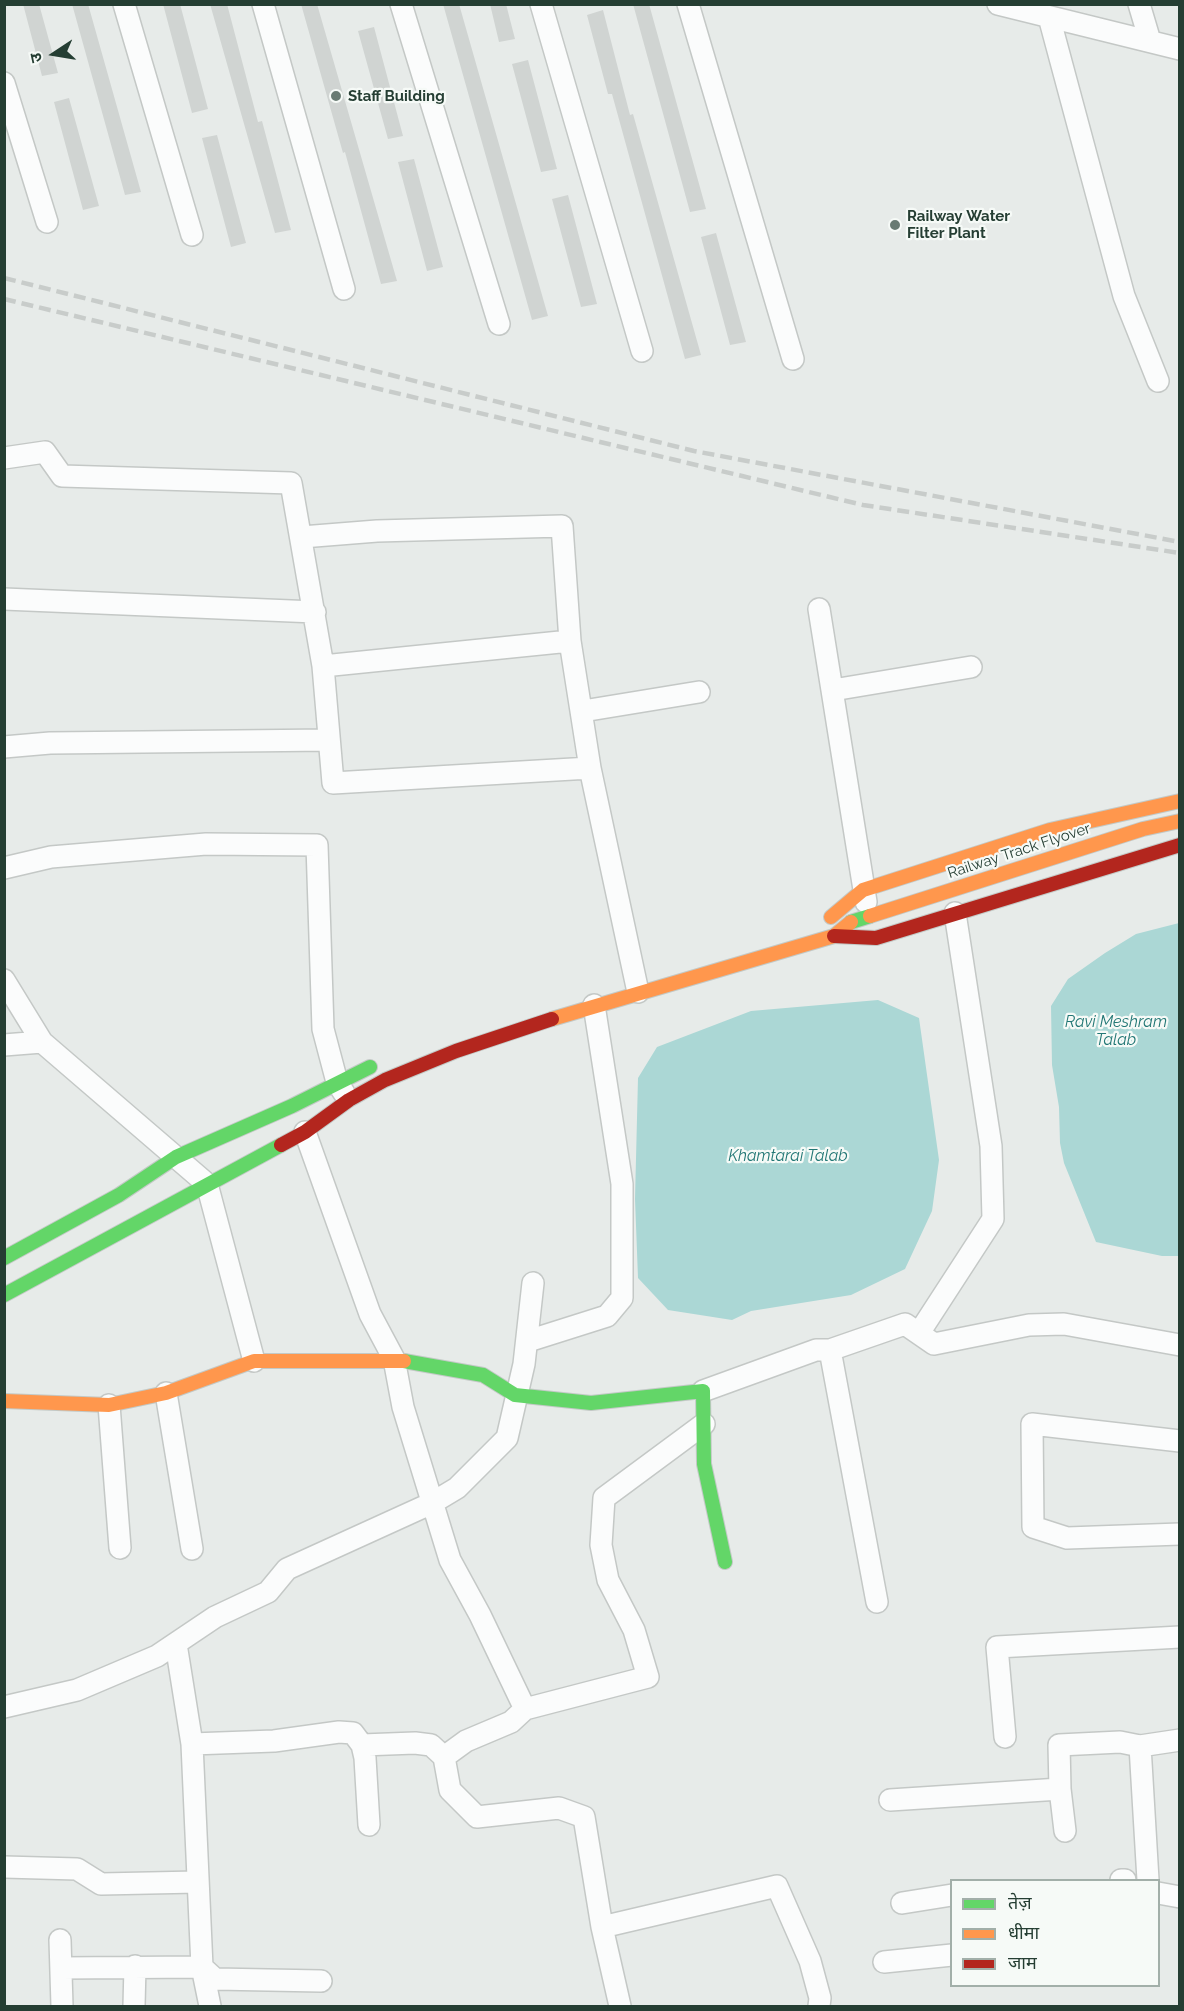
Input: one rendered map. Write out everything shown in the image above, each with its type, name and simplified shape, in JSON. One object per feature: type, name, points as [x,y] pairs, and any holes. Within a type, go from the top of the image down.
[{"type":"main road","points":[[860,919],[826,918],[863,890],[1050,830],[1179,801]]},
{"type":"main road","name":"Railway Track Flyover","points":[[860,919],[1143,829],[1179,821]]},
{"type":"main road","points":[[4,1295],[305,1132],[349,1100],[385,1080],[456,1052],[594,1005],[635,977],[834,936],[876,938],[1179,845]]},
{"type":"main road","points":[[834,936],[860,919]]},
{"type":"main road","points":[[4,1258],[119,1195],[176,1157],[292,1106],[382,1061]]},
{"type":"main road","points":[[4,1401],[109,1405],[166,1393],[254,1362],[394,1359],[483,1375],[515,1395],[591,1403],[703,1391],[704,1464],[725,1562]]},
{"type":"street","points":[[124,4],[192,235]]},
{"type":"street","points":[[263,4],[344,289]]},
{"type":"street","points":[[401,4],[499,324]]},
{"type":"street","points":[[541,4],[642,351]]},
{"type":"street","points":[[688,4],[794,359]]},
{"type":"street","points":[[1139,4],[1150,41]]},
{"type":"street","points":[[1006,6],[1179,49]]},
{"type":"street","points":[[1049,17],[1124,296],[1158,381]]},
{"type":"street","points":[[4,82],[47,222]]},
{"type":"street","points":[[4,458],[45,452],[62,476],[291,483],[323,666],[333,783],[590,768]]},
{"type":"street","points":[[302,537],[376,531],[561,526],[570,641],[583,711],[590,768],[635,977]]},
{"type":"street","points":[[4,599],[315,612]]},
{"type":"street","points":[[819,609],[863,890],[860,919],[876,938]]},
{"type":"street","points":[[323,666],[570,641]]},
{"type":"street","points":[[833,690],[971,667]]},
{"type":"street","points":[[583,711],[699,692]]},
{"type":"street","points":[[4,747],[50,743],[329,740]]},
{"type":"street","points":[[4,868],[51,857],[206,844],[317,845],[323,1029],[337,1082],[349,1100]]},
{"type":"street","points":[[919,1332],[993,1219],[991,1146],[954,913]]},
{"type":"street","points":[[4,980],[42,1042],[207,1184],[254,1362]]},
{"type":"street","points":[[528,1341],[607,1316],[622,1298],[622,1184],[594,1005]]},
{"type":"street","points":[[4,1046],[42,1042]]},
{"type":"street","points":[[305,1132],[370,1314],[394,1359],[403,1407],[450,1560],[480,1615],[525,1709]]},
{"type":"street","points":[[4,1707],[77,1690],[176,1644],[215,1617],[268,1592],[287,1569],[432,1503],[457,1488],[507,1438],[528,1341],[533,1283]]},
{"type":"street","points":[[703,1391],[816,1350],[830,1350],[905,1324],[934,1344],[1029,1325],[1064,1324],[1179,1345]]},
{"type":"street","points":[[830,1350],[877,1602]]},
{"type":"street","points":[[166,1393],[192,1550]]},
{"type":"street","points":[[109,1405],[120,1548]]},
{"type":"street","points":[[444,1756],[466,1741],[511,1722],[525,1709],[648,1677],[634,1630],[608,1580],[601,1545],[604,1498],[704,1424]]},
{"type":"street","points":[[1179,1441],[1032,1424],[1034,1527],[1067,1538],[1179,1534]]},
{"type":"street","points":[[1005,1737],[997,1647],[1179,1637]]},
{"type":"street","points":[[176,1644],[192,1744],[202,1966],[210,2007]]},
{"type":"street","points":[[192,1744],[274,1741],[339,1732],[353,1733],[362,1745],[369,1825]]},
{"type":"street","points":[[1065,1831],[1059,1789],[1059,1745],[1120,1742],[1140,1746],[1179,1740]]},
{"type":"street","points":[[362,1745],[415,1743],[431,1745],[444,1756],[450,1790],[477,1817],[559,1808],[584,1817],[602,1927],[620,2007]]},
{"type":"street","points":[[1140,1746],[1148,1879]]},
{"type":"street","points":[[890,1800],[1059,1789]]},
{"type":"street","points":[[4,1867],[77,1869],[101,1884],[197,1882]]},
{"type":"street","points":[[602,1927],[777,1886],[810,1961],[820,1998],[819,2007]]},
{"type":"street","points":[[1160,1893],[1179,1897]]},
{"type":"street","points":[[902,1903],[950,1895]]},
{"type":"street","points":[[60,1940],[62,2007]]},
{"type":"street","points":[[884,1962],[950,1955]]},
{"type":"street","points":[[134,2007],[135,1966]]},
{"type":"street","points":[[61,1968],[202,1966],[215,1979],[321,1981]]},
{"type":"water","name":"Ravi Meshram Talab","points":[[1179,923],[1179,1256],[1162,1256],[1096,1242],[1064,1163],[1060,1143],[1059,1107],[1052,1065],[1051,1006],[1068,979],[1105,953],[1136,934]]},
{"type":"water","name":"Khamtarai Talab","points":[[878,1000],[919,1018],[939,1160],[932,1211],[905,1269],[851,1295],[751,1311],[732,1320],[668,1310],[638,1278],[635,1199],[638,1078],[657,1047],[751,1011]]},
{"type":"building","points":[[23,4],[39,4],[58,73],[42,76]]},
{"type":"building","points":[[72,4],[88,4],[141,192],[125,195]]},
{"type":"building","points":[[163,4],[180,4],[208,109],[192,113]]},
{"type":"building","points":[[210,4],[227,4],[258,122],[262,121],[291,230],[275,233]]},
{"type":"building","points":[[301,4],[317,4],[397,281],[381,284]]},
{"type":"building","points":[[443,4],[459,4],[548,316],[532,320]]},
{"type":"building","points":[[490,4],[506,4],[515,39],[499,42]]},
{"type":"building","points":[[633,4],[649,4],[706,209],[690,212]]},
{"type":"building","points":[[603,10],[630,115],[633,114],[701,355],[685,359],[612,94],[608,94],[587,15]]},
{"type":"building","name":"Staff Building","points":[[374,27],[403,136],[388,139],[358,31]]},
{"type":"building","points":[[528,60],[557,169],[541,172],[512,64]]},
{"type":"building","points":[[69,98],[99,206],[83,210],[54,102]]},
{"type":"building","points":[[217,135],[246,243],[231,247],[202,138]]},
{"type":"building","points":[[414,159],[443,267],[427,271],[398,162]]},
{"type":"building","points":[[568,195],[597,304],[581,307],[552,199]]},
{"type":"building","points":[[716,233],[746,342],[730,345],[701,237]]},
{"type":"railway","points":[[4,278],[694,451],[1180,542]]},
{"type":"railway","points":[[4,299],[863,505],[1180,553]]},
{"type":"traffic: fast","points":[[851,922],[870,916]]},
{"type":"traffic: fast","points":[[4,1258],[119,1195],[176,1157],[292,1106],[370,1067]]},
{"type":"traffic: fast","points":[[4,1295],[281,1145]]},
{"type":"traffic: fast","points":[[404,1361],[483,1375],[515,1395],[591,1403],[703,1391],[704,1464],[725,1562]]},
{"type":"traffic: slow","points":[[831,917],[863,890],[1050,830],[1180,801]]},
{"type":"traffic: slow","points":[[870,916],[1143,829],[1180,821]]},
{"type":"traffic: slow","points":[[552,1019],[834,936],[851,922]]},
{"type":"traffic: slow","points":[[4,1401],[109,1405],[166,1393],[254,1361],[404,1361]]},
{"type":"traffic: jam","points":[[834,936],[876,938],[1180,845]]},
{"type":"traffic: jam","points":[[281,1145],[305,1132],[349,1100],[385,1080],[456,1051],[552,1019]]},
{"type":"place","name":"Staff Building","points":[[336,96]]},
{"type":"place","name":"Railway Water Filter Plant","points":[[895,225]]}]
